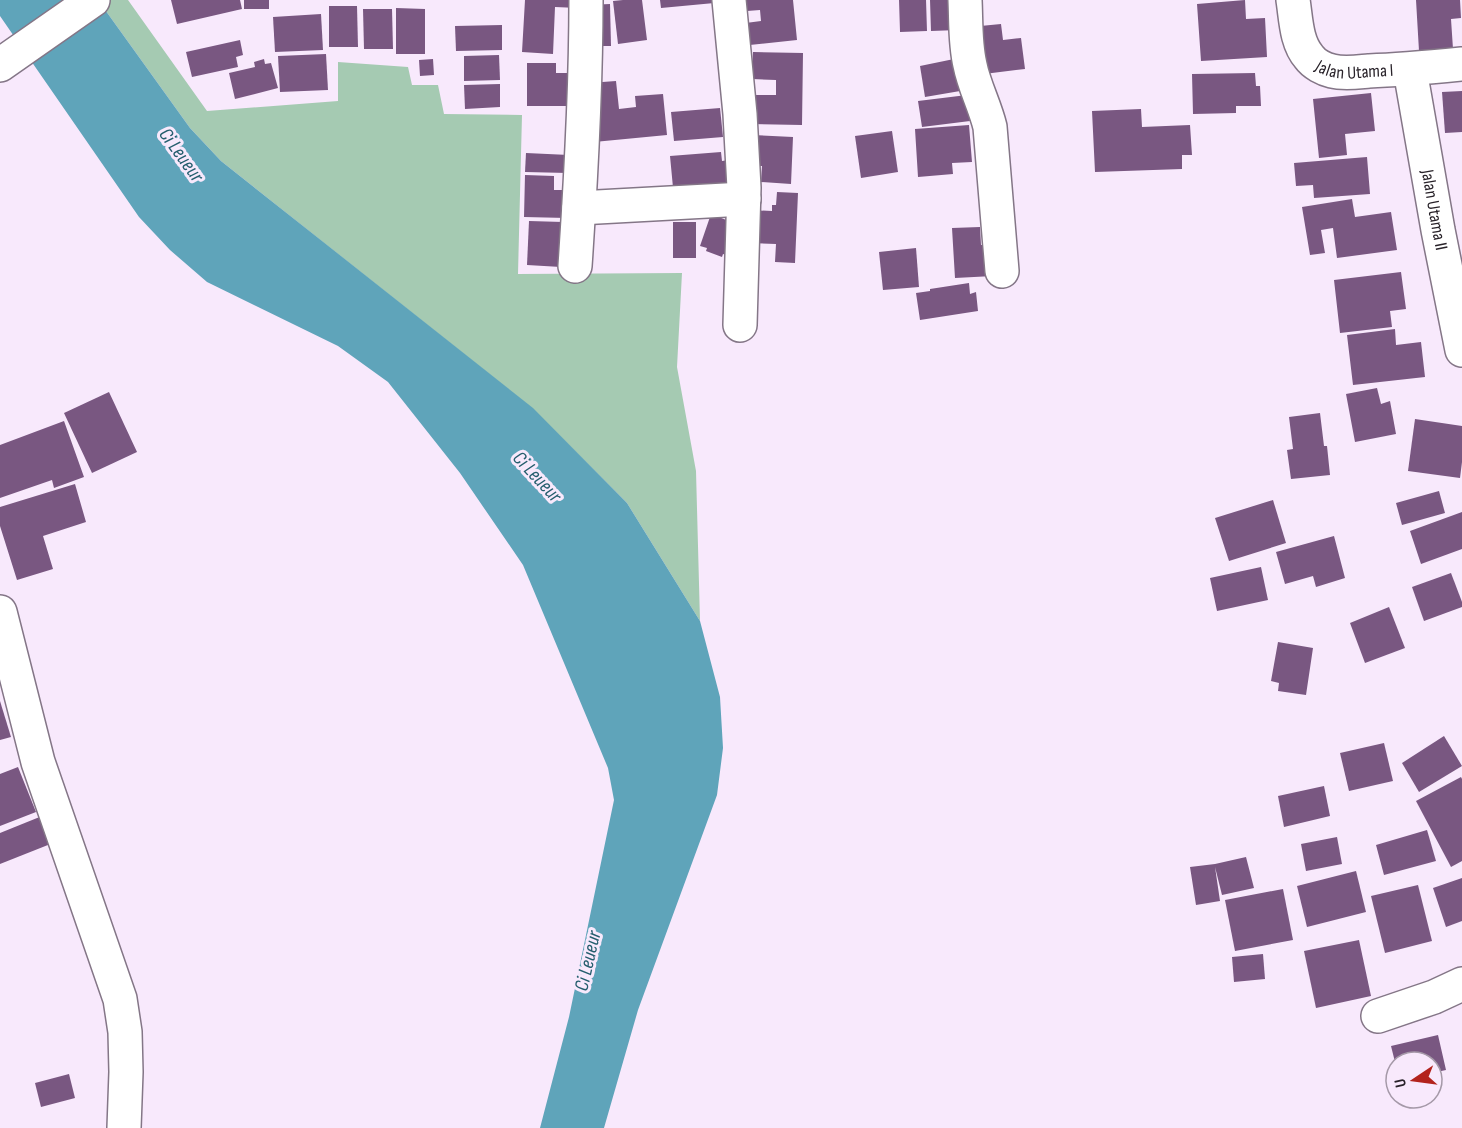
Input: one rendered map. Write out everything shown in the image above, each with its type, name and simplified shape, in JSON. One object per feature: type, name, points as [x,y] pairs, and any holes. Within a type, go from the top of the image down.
[{"type":"street","points":[[0,65],[93,0]]},
{"type":"street","points":[[576,266],[586,57],[585,0]]},
{"type":"street","points":[[729,0],[740,114],[744,199],[740,325]]},
{"type":"street","points":[[965,0],[969,63],[990,127],[1002,271]]},
{"type":"street","name":"Jalan Utama I","points":[[1293,0],[1303,49],[1310,59],[1330,71],[1410,70],[1462,64]]},
{"type":"street","name":"Jalan Utama II","points":[[1410,70],[1450,231],[1462,350]]},
{"type":"street","points":[[579,208],[744,199]]},
{"type":"street","points":[[0,612],[38,762],[120,999],[125,1032],[124,1128]]},
{"type":"street","points":[[1378,1016],[1462,984]]},
{"type":"green space","points":[[98,0],[128,0],[207,111],[338,101],[338,62],[408,67],[412,85],[438,85],[444,114],[522,115],[518,274],[682,273],[677,367],[696,471],[700,621],[627,503],[532,408],[221,161],[190,128]]},
{"type":"water","name":"Ci Leueur","points":[[0,0],[98,0],[190,128],[221,161],[533,408],[627,503],[700,621],[720,697],[723,748],[717,795],[638,1010],[604,1128],[540,1128],[569,1017],[614,800],[608,768],[523,565],[460,473],[388,382],[338,346],[207,282],[170,250],[139,217],[0,16]]},
{"type":"building","points":[[171,0],[240,0],[242,9],[177,24]]},
{"type":"building","points":[[244,0],[269,0],[269,9],[244,9]]},
{"type":"building","points":[[525,0],[579,0],[578,8],[555,7],[553,54],[522,52]]},
{"type":"building","points":[[642,0],[647,40],[618,44],[613,1]]},
{"type":"building","points":[[660,0],[725,0],[725,2],[661,8]]},
{"type":"building","points":[[732,0],[793,0],[797,40],[740,46],[738,24],[761,21],[760,10],[734,12]]},
{"type":"building","points":[[899,0],[926,0],[927,31],[900,32]]},
{"type":"building","points":[[930,0],[958,0],[958,30],[931,31]]},
{"type":"building","points":[[1245,0],[1246,19],[1265,18],[1267,57],[1201,61],[1197,4]]},
{"type":"building","points":[[1416,0],[1460,0],[1461,18],[1451,19],[1453,49],[1419,51]]},
{"type":"building","points":[[610,4],[611,46],[588,46],[587,5]]},
{"type":"building","points":[[329,6],[357,6],[358,47],[329,47]]},
{"type":"building","points":[[396,8],[425,9],[425,54],[396,54]]},
{"type":"building","points":[[363,9],[392,9],[393,49],[364,49]]},
{"type":"building","points":[[321,14],[323,50],[275,52],[273,17]]},
{"type":"building","points":[[1001,24],[1003,40],[1021,38],[1025,69],[976,75],[970,27]]},
{"type":"building","points":[[502,25],[502,50],[456,51],[455,26]]},
{"type":"building","points":[[240,40],[243,55],[236,57],[238,67],[192,77],[186,52]]},
{"type":"building","points":[[753,52],[803,53],[802,125],[750,124],[750,95],[776,95],[776,80],[752,79]]},
{"type":"building","points":[[326,54],[328,90],[280,92],[278,56]]},
{"type":"building","points":[[499,55],[500,80],[464,81],[464,56]]},
{"type":"building","points":[[264,59],[265,64],[271,63],[278,88],[235,99],[229,73],[255,67],[254,62]]},
{"type":"building","points":[[433,59],[434,75],[420,76],[419,60]]},
{"type":"building","points":[[954,59],[966,90],[925,97],[920,66]]},
{"type":"building","points":[[527,63],[556,63],[556,73],[576,73],[576,106],[527,106]]},
{"type":"building","points":[[1255,73],[1256,86],[1260,86],[1261,106],[1236,106],[1236,113],[1193,114],[1192,74]]},
{"type":"building","points":[[616,81],[619,109],[636,107],[635,96],[663,94],[667,135],[594,142],[589,83]]},
{"type":"building","points":[[500,84],[500,107],[465,109],[464,85]]},
{"type":"building","points":[[1462,91],[1462,132],[1445,133],[1442,92]]},
{"type":"building","points":[[1371,93],[1375,131],[1345,134],[1347,155],[1319,158],[1313,99]]},
{"type":"building","points":[[967,95],[970,121],[922,127],[918,101]]},
{"type":"building","points":[[720,108],[723,137],[674,141],[671,112]]},
{"type":"building","points":[[1141,109],[1142,127],[1190,125],[1192,155],[1182,155],[1182,169],[1095,172],[1092,111]]},
{"type":"building","points":[[969,125],[972,162],[952,163],[953,174],[918,177],[915,129]]},
{"type":"building","points":[[892,131],[898,172],[861,178],[855,136]]},
{"type":"building","points":[[751,135],[793,137],[791,184],[761,182],[762,166],[749,166]]},
{"type":"building","points":[[721,152],[722,161],[729,160],[731,194],[674,198],[670,156]]},
{"type":"building","points":[[526,153],[569,155],[568,173],[525,172]]},
{"type":"building","points":[[1367,157],[1370,194],[1314,198],[1313,185],[1296,186],[1294,163]]},
{"type":"building","points":[[525,175],[554,176],[554,190],[568,190],[567,218],[524,217]]},
{"type":"building","points":[[777,192],[798,193],[795,263],[775,262],[776,244],[747,243],[748,210],[772,211],[772,205],[776,205]]},
{"type":"building","points":[[1352,199],[1355,217],[1391,212],[1397,250],[1337,258],[1333,228],[1321,230],[1325,253],[1310,255],[1302,207]]},
{"type":"building","points":[[711,214],[739,225],[729,256],[723,254],[722,257],[700,246]]},
{"type":"building","points":[[529,221],[563,222],[561,267],[527,265]]},
{"type":"building","points":[[673,222],[696,222],[696,258],[673,258]]},
{"type":"building","points":[[980,227],[981,245],[991,245],[993,276],[955,278],[952,228]]},
{"type":"building","points":[[916,248],[919,287],[883,290],[879,252]]},
{"type":"building","points":[[1401,272],[1406,309],[1390,311],[1392,327],[1340,333],[1334,280]]},
{"type":"building","points":[[969,283],[970,294],[976,292],[978,311],[920,320],[916,293]]},
{"type":"building","points":[[1395,329],[1396,345],[1421,342],[1425,377],[1353,385],[1347,335]]},
{"type":"building","points":[[1377,388],[1381,404],[1390,401],[1396,434],[1355,442],[1346,394]]},
{"type":"building","points":[[109,392],[137,452],[92,473],[64,413]]},
{"type":"building","points":[[1320,413],[1330,475],[1291,479],[1287,450],[1293,449],[1289,417]]},
{"type":"building","points":[[1415,419],[1462,426],[1460,478],[1408,471]]},
{"type":"building","points":[[64,421],[84,477],[54,488],[52,480],[0,498],[0,445]]},
{"type":"building","points":[[75,484],[86,522],[43,536],[53,569],[17,580],[0,526],[0,507]]},
{"type":"building","points":[[1439,491],[1445,513],[1402,525],[1396,503]]},
{"type":"building","points":[[1273,500],[1286,543],[1229,561],[1215,518]]},
{"type":"building","points":[[1462,512],[1462,549],[1421,564],[1410,531]]},
{"type":"building","points":[[1334,536],[1345,578],[1316,587],[1313,576],[1285,584],[1276,552]]},
{"type":"building","points":[[1261,567],[1268,600],[1217,611],[1210,578]]},
{"type":"building","points":[[1451,573],[1462,607],[1424,621],[1412,587]]},
{"type":"building","points":[[1389,607],[1405,648],[1365,663],[1350,623]]},
{"type":"building","points":[[1278,642],[1313,648],[1306,695],[1278,691],[1279,683],[1271,681]]},
{"type":"building","points":[[0,701],[11,737],[0,740]]},
{"type":"building","points":[[1444,736],[1462,766],[1419,792],[1402,763]]},
{"type":"building","points":[[1384,743],[1393,781],[1349,791],[1340,753]]},
{"type":"building","points":[[18,767],[36,812],[0,826],[0,774]]},
{"type":"building","points":[[1461,777],[1462,861],[1451,867],[1416,801]]},
{"type":"building","points":[[1324,786],[1330,816],[1284,827],[1278,796]]},
{"type":"building","points":[[47,814],[58,841],[0,864],[0,833]]},
{"type":"building","points":[[1427,830],[1436,861],[1384,875],[1376,845]]},
{"type":"building","points":[[1337,837],[1342,864],[1306,871],[1301,844]]},
{"type":"building","points":[[1246,857],[1254,888],[1222,895],[1215,867],[1220,901],[1196,905],[1190,867]]},
{"type":"building","points":[[1356,871],[1366,912],[1307,927],[1297,886]]},
{"type":"building","points":[[1462,878],[1462,921],[1446,927],[1433,888]]},
{"type":"building","points":[[1418,885],[1432,941],[1385,953],[1371,896]]},
{"type":"building","points":[[1283,889],[1293,940],[1235,951],[1225,900]]},
{"type":"building","points":[[1359,940],[1371,996],[1316,1008],[1304,951]]},
{"type":"building","points":[[1263,954],[1265,979],[1234,982],[1232,957]]},
{"type":"building","points":[[1438,1035],[1441,1050],[1392,1050],[1391,1046]]},
{"type":"building","points":[[69,1074],[75,1098],[41,1107],[35,1083]]}]
